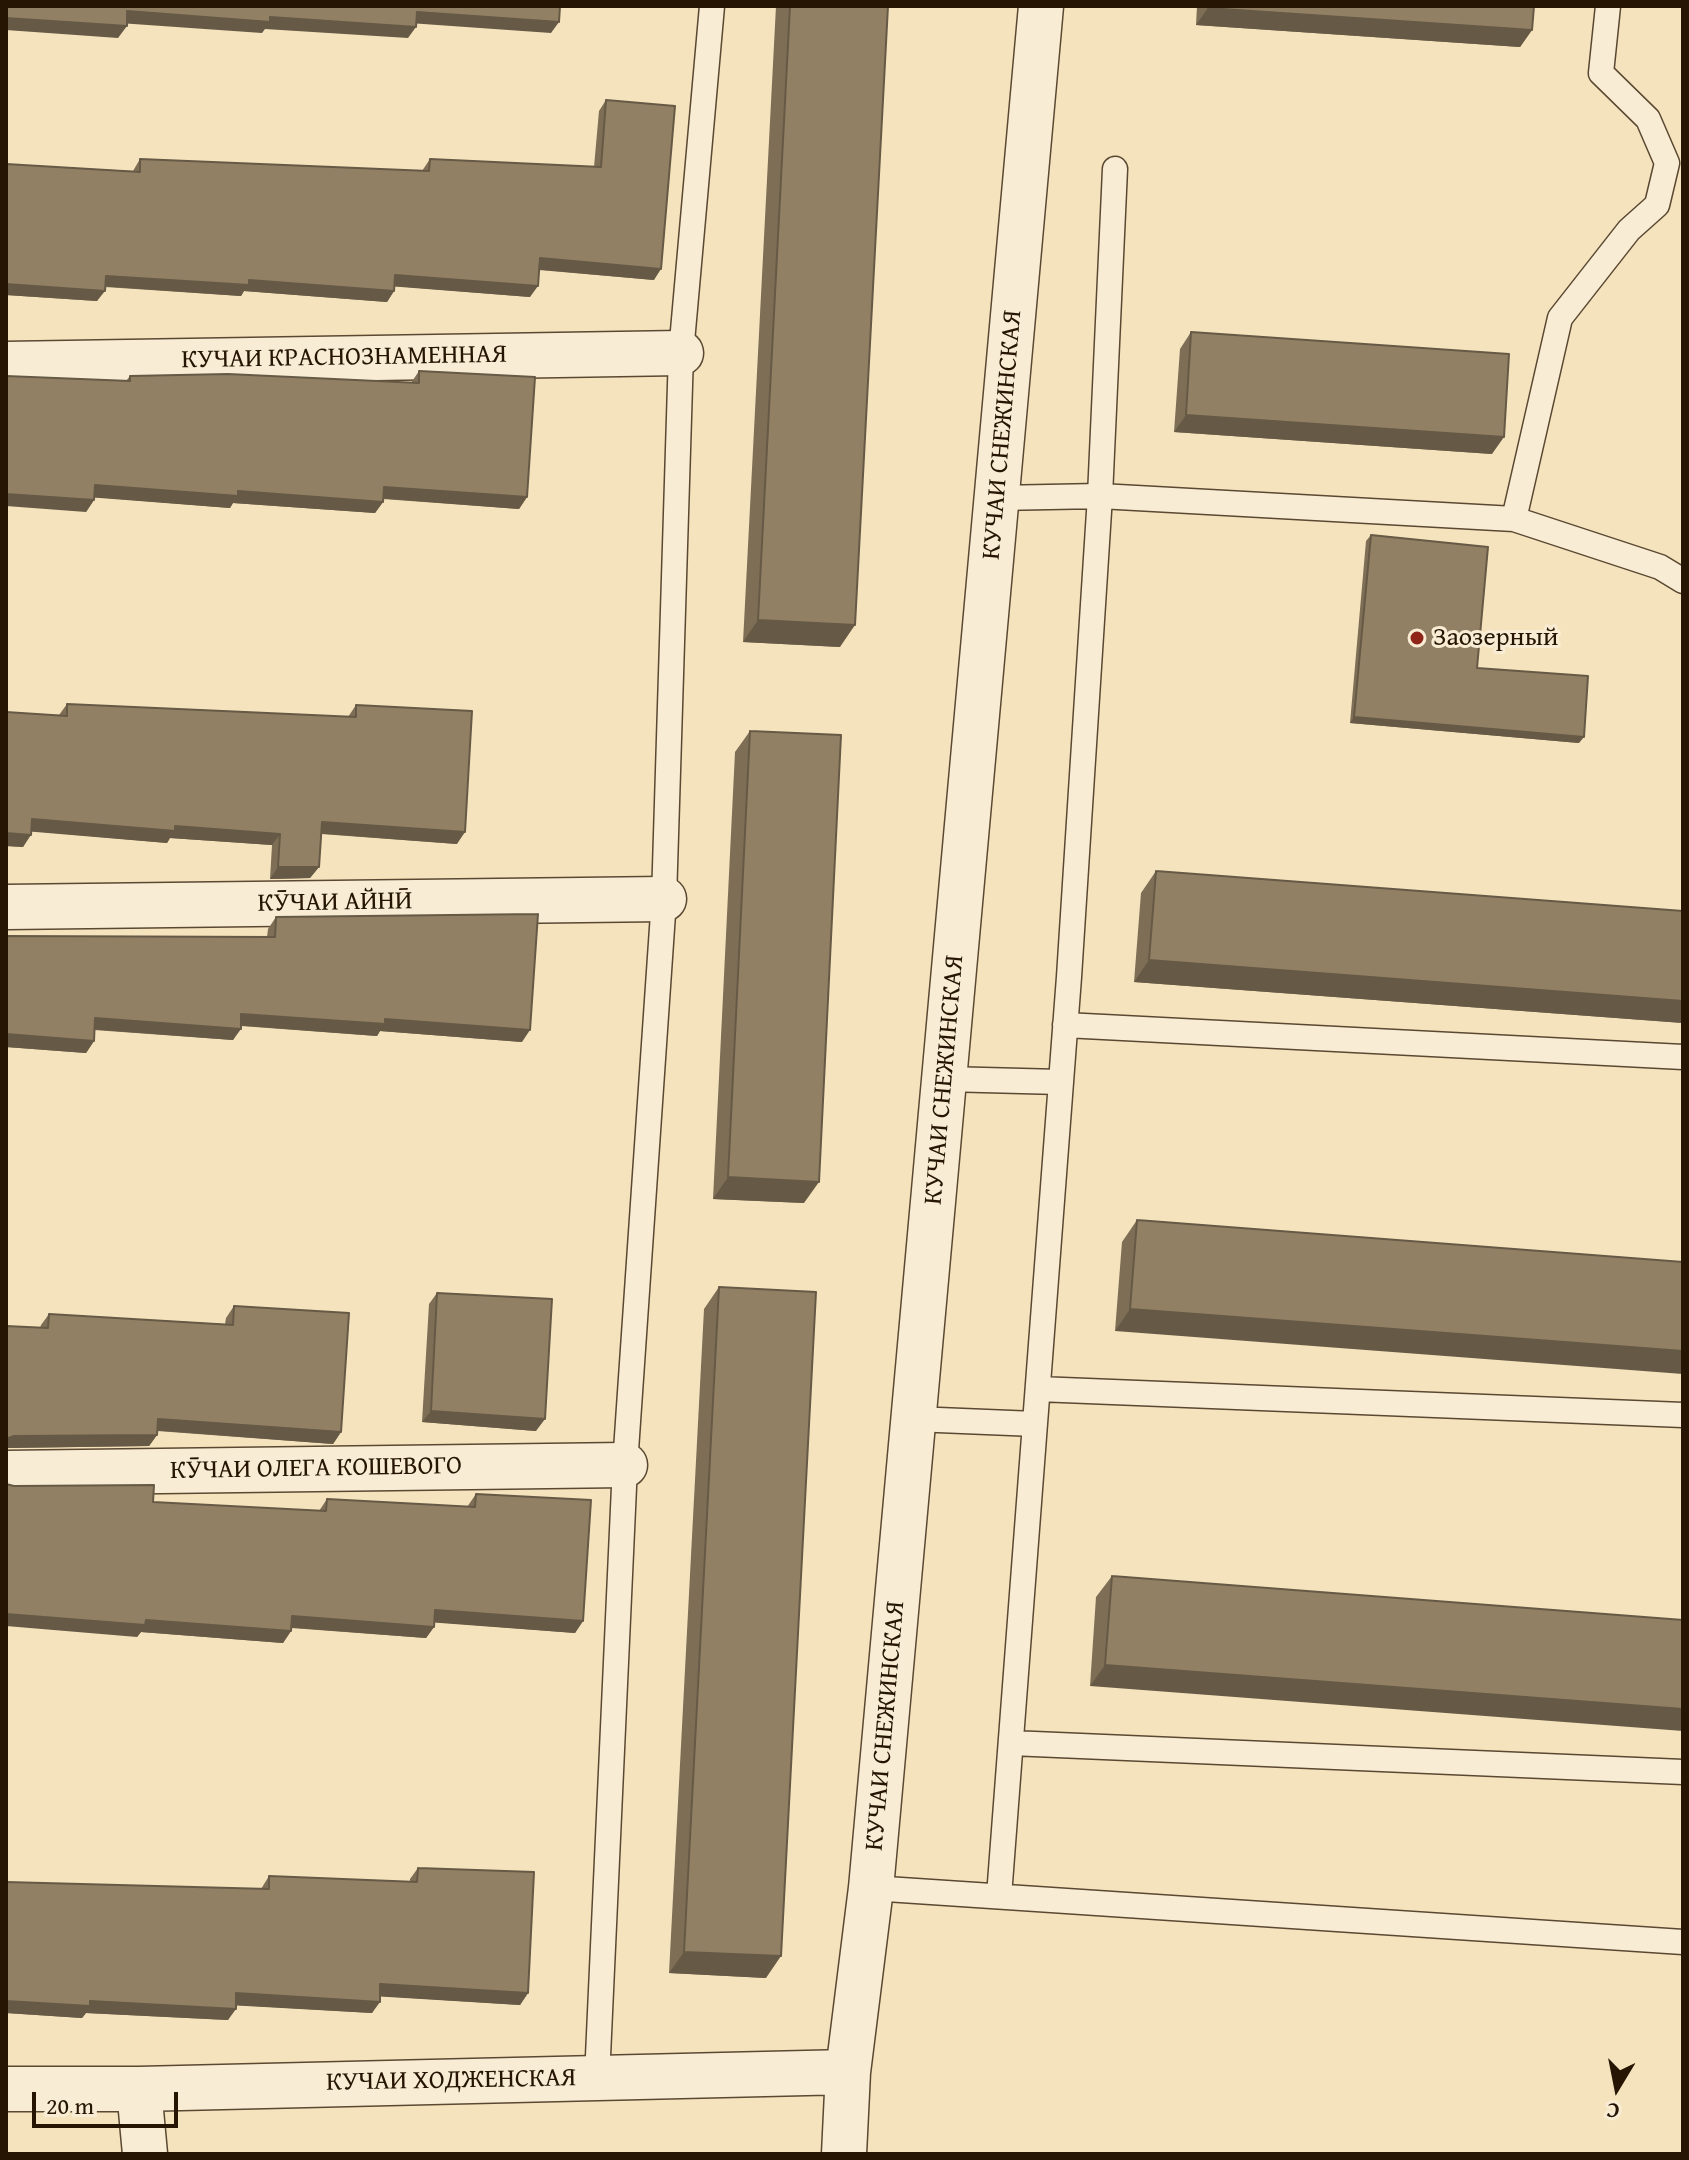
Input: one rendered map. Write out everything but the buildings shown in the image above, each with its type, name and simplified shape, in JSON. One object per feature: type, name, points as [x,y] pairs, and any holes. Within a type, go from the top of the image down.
[{"type":"street","name":"КУЧАИ СНЕЖИНСКАЯ","points":[[844,2154],[848,2072],[871,1888],[1041,6]]},
{"type":"street","name":"КУЧАИ КРАСНОЗНАМЕННАЯ","points":[[6,364],[681,353]]},
{"type":"street","name":"КӮЧАИ АЙНӢ","points":[[6,907],[664,899]]},
{"type":"street","name":"КӮЧАИ ОЛЕГА КОШЕВОГО","points":[[6,1473],[625,1465]]},
{"type":"street","name":"КУЧАИ ХОДЖЕНСКАЯ","points":[[6,2089],[139,2089],[848,2072]]},
{"type":"street","points":[[139,2089],[145,2154]]},
{"type":"lane","points":[[597,2078],[625,1465],[664,899],[681,353],[712,6]]},
{"type":"lane","points":[[1514,519],[1560,318],[1629,230],[1657,205],[1667,163],[1648,119],[1601,73],[1608,6]]},
{"type":"lane","points":[[999,1896],[1065,1025],[1100,496],[1115,169]]},
{"type":"lane","points":[[997,498],[1100,496],[1514,519],[1660,567],[1683,581]]},
{"type":"lane","points":[[1065,1025],[1683,1057]]},
{"type":"lane","points":[[945,1079],[1060,1082]]},
{"type":"lane","points":[[1038,1389],[1683,1415]]},
{"type":"lane","points":[[914,1419],[1035,1424]]},
{"type":"lane","points":[[1011,1743],[1683,1772]]},
{"type":"lane","points":[[871,1888],[1683,1942]]},
{"type":"place","name":"Заозерный","points":[[1417,638]]}]
